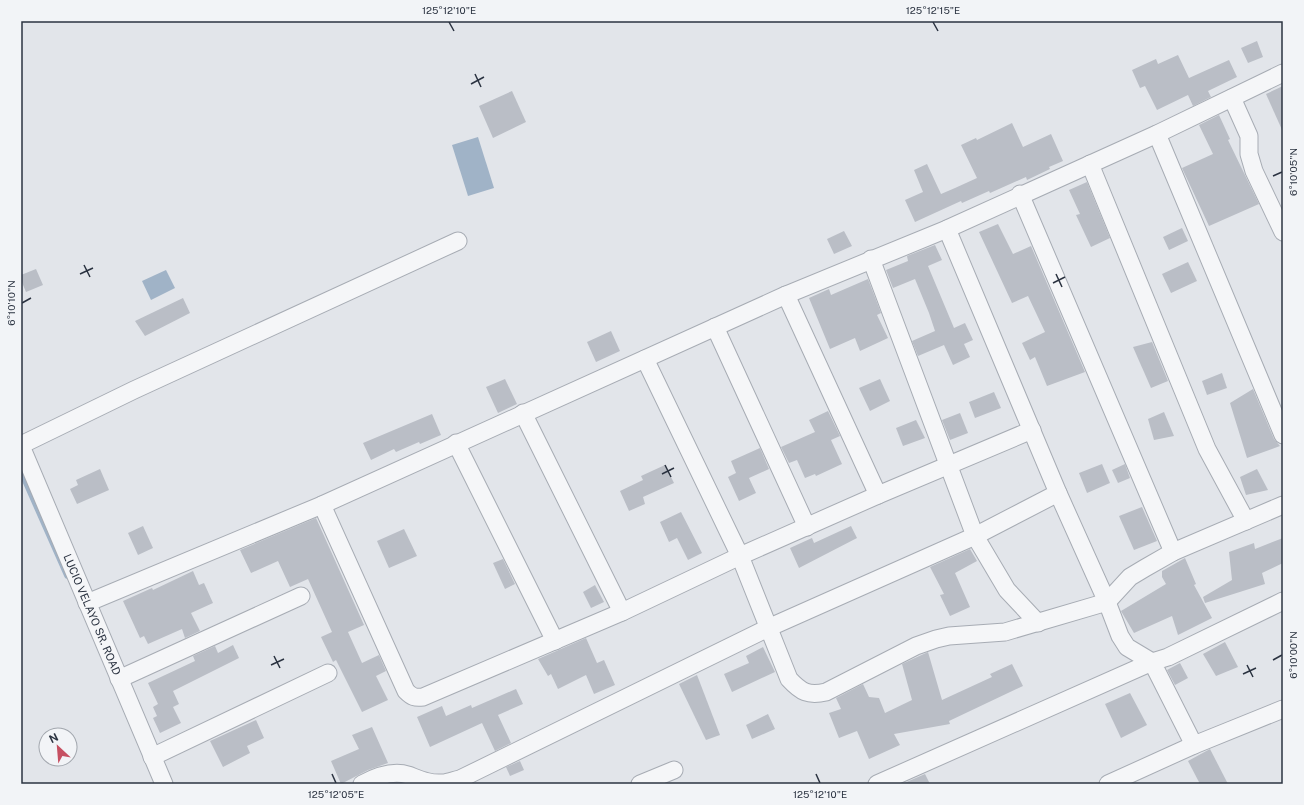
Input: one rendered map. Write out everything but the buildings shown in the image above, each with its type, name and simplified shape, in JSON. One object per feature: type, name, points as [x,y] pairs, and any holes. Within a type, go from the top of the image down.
[{"type":"street","points":[[88,604],[322,505],[786,295],[947,229],[1020,194],[1157,134],[1283,73]]},
{"type":"street","points":[[1232,98],[1249,136],[1249,154],[1254,171],[1283,232]]},
{"type":"street","points":[[1157,134],[1283,435]]},
{"type":"street","points":[[1090,164],[1207,449],[1246,521]]},
{"type":"street","points":[[1020,194],[1173,552]]},
{"type":"street","points":[[947,229],[1058,493],[1107,602],[1120,636],[1127,647],[1152,662],[1194,745]]},
{"type":"street","points":[[21,445],[134,390],[458,241]]},
{"type":"street","points":[[871,259],[947,466],[975,536],[1007,590],[1038,623]]},
{"type":"street","points":[[786,295],[878,494]]},
{"type":"street","points":[[716,327],[807,527]]},
{"type":"street","points":[[645,359],[740,556],[789,679],[804,692],[814,695],[826,692],[916,646],[936,639],[949,636],[1005,632],[1107,602],[1130,577],[1173,552],[1283,506]]},
{"type":"street","points":[[523,414],[622,612]]},
{"type":"street","points":[[322,505],[406,691],[411,697],[423,698],[622,612],[740,556],[878,494],[1032,430]]},
{"type":"street","points":[[456,444],[555,641]]},
{"type":"street","name":"LUCIO VELAYO SR. ROAD","points":[[21,445],[164,784]]},
{"type":"street","points":[[362,784],[378,777],[391,774],[406,774],[427,783],[442,783],[460,779],[768,628],[975,536],[1058,493]]},
{"type":"street","points":[[120,679],[301,596]]},
{"type":"street","points":[[877,784],[1152,662],[1168,657],[1283,603]]},
{"type":"street","points":[[152,757],[328,673]]},
{"type":"street","points":[[1108,784],[1194,745],[1283,709]]},
{"type":"street","points":[[640,784],[674,770]]},
{"type":"water","points":[[478,137],[494,188],[468,196],[452,145]]},
{"type":"water","points":[[166,270],[175,288],[151,300],[142,281]]},
{"type":"waterway","points":[[21,472],[67,576]]}]
